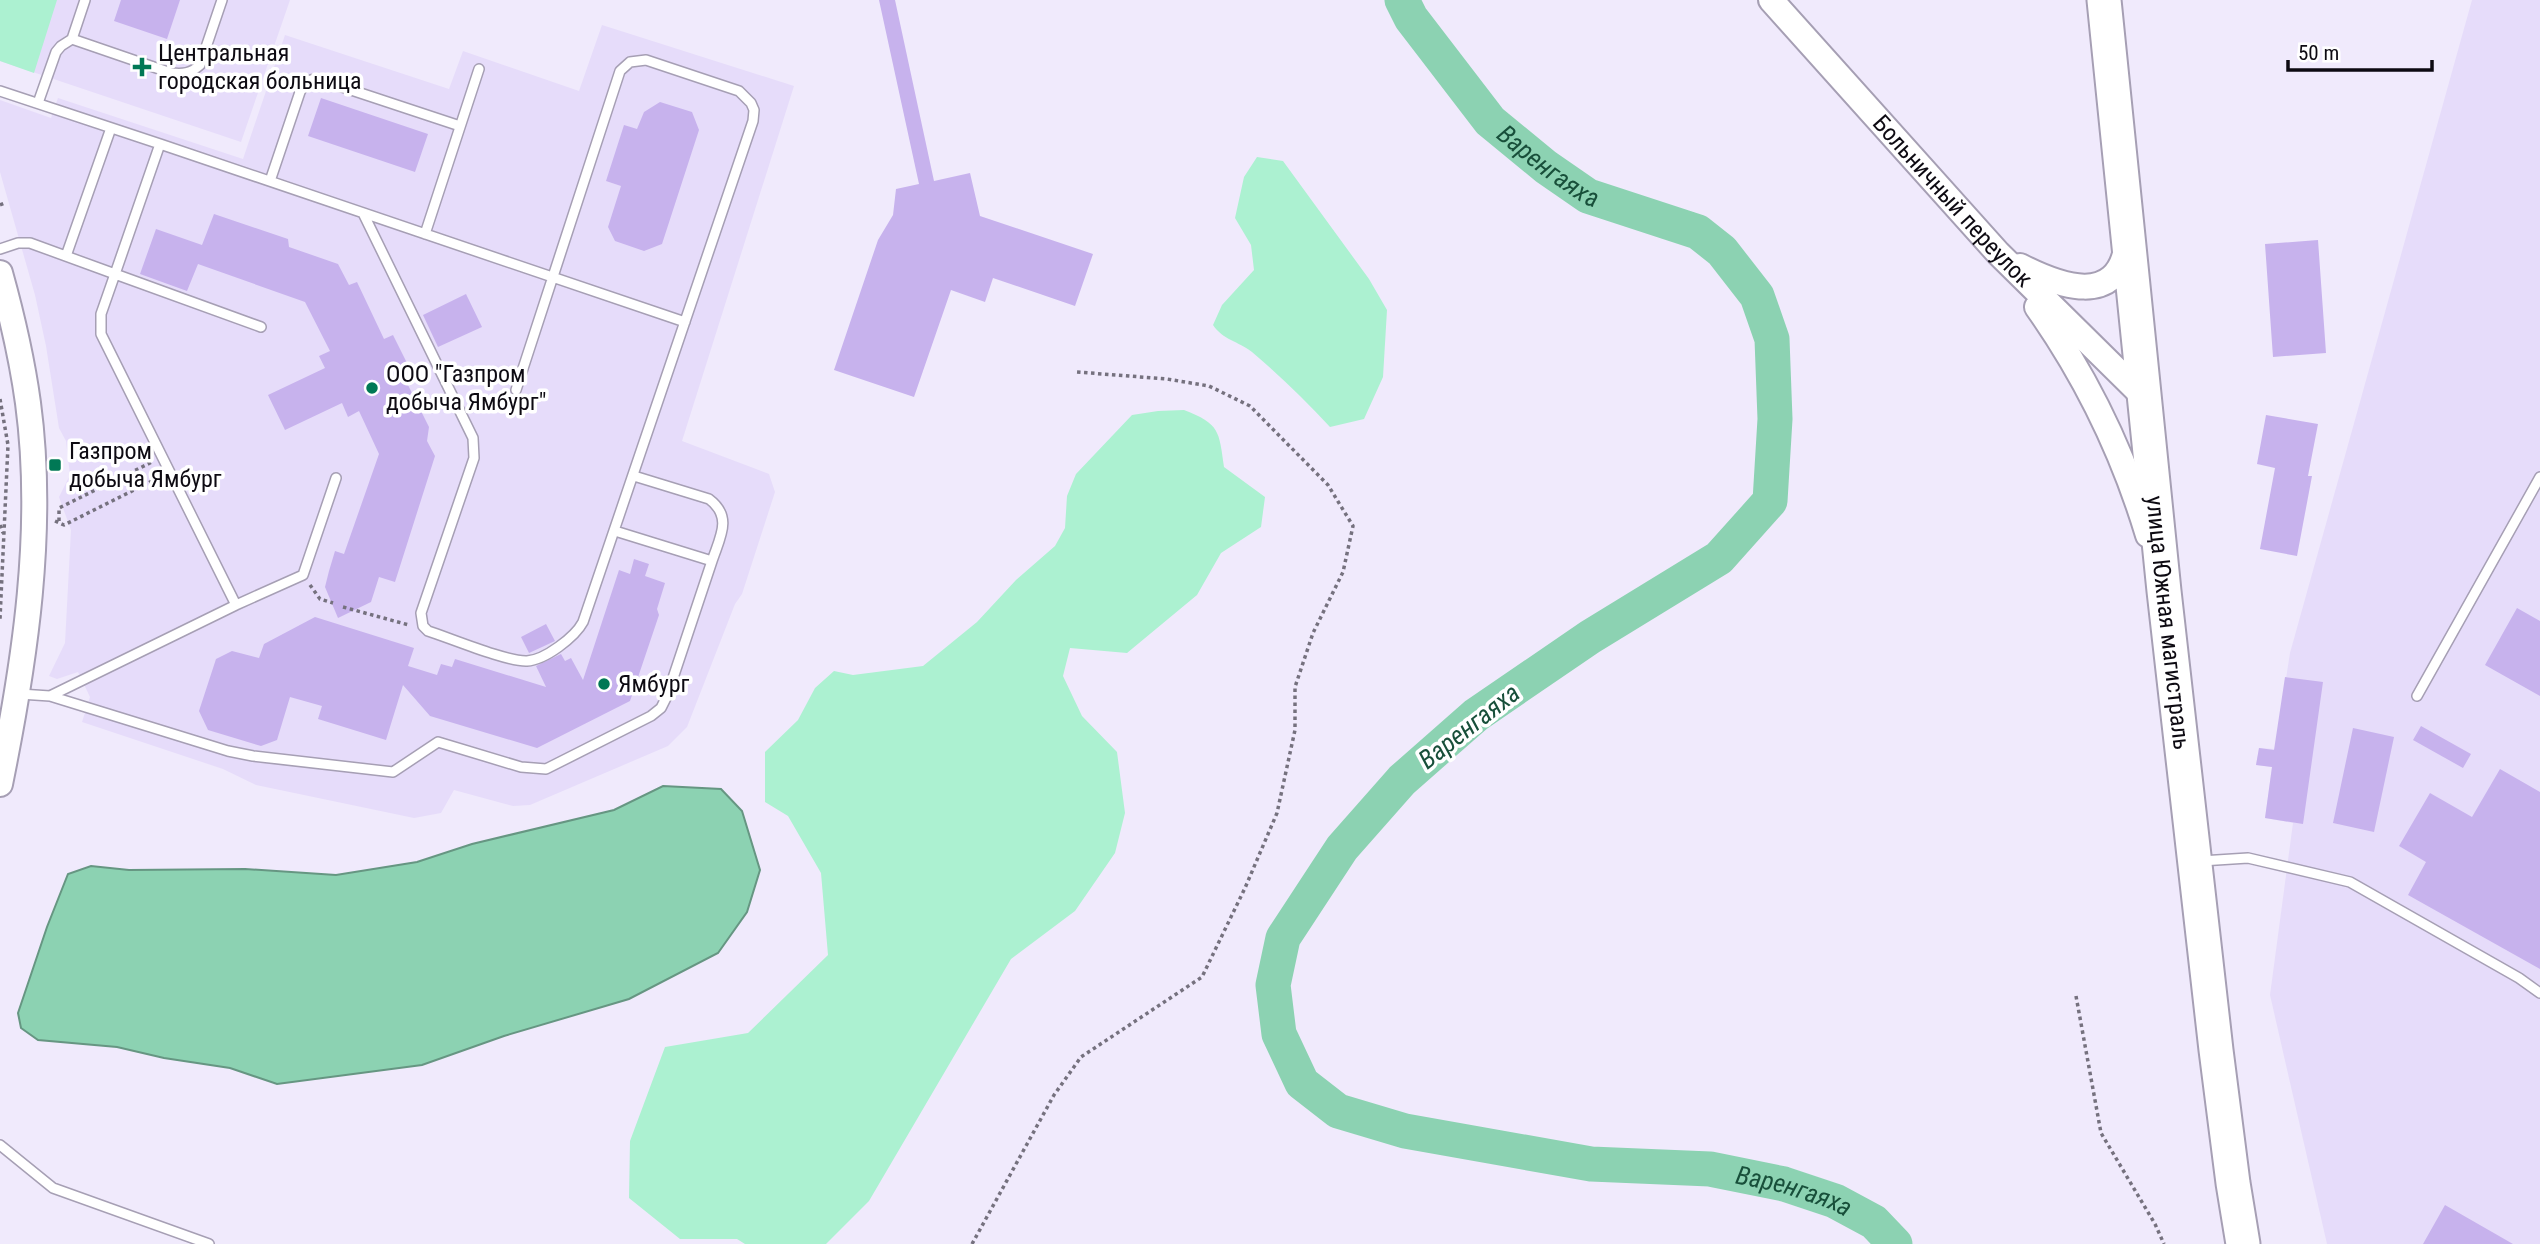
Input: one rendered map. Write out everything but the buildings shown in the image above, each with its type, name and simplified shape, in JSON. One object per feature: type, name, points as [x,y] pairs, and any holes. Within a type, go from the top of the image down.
[{"type":"highway","name":"улица Южная магистраль","points":[[2104,0],[2129,237],[2142,395],[2233,1183],[2243,1244]]},
{"type":"street","name":"Больничный переулок","points":[[1771,0],[1998,253],[2142,395]]},
{"type":"street","points":[[1998,253],[2060,284],[2076,288],[2091,287],[2114,275],[2126,255],[2129,237]]},
{"type":"street","points":[[1998,253],[2058,336],[2101,410],[2136,495],[2164,591]]},
{"type":"street","points":[[0,273],[19,345],[29,404],[33,468],[33,521],[26,629],[0,784]]},
{"type":"lane","points":[[38,103],[56,52],[72,39],[85,0]]},
{"type":"lane","points":[[72,39],[171,73],[184,74],[200,65],[222,0]]},
{"type":"lane","points":[[363,213],[473,438],[475,449],[421,613],[423,626],[428,631],[524,661],[532,660],[569,640],[583,622],[753,121],[754,110],[751,103],[739,91],[646,60],[637,59],[620,71],[516,390]]},
{"type":"lane","points":[[425,234],[479,69]]},
{"type":"lane","points":[[270,181],[300,92],[304,83],[311,79],[318,79],[460,126]]},
{"type":"lane","points":[[0,91],[685,322]]},
{"type":"lane","points":[[66,256],[111,128]]},
{"type":"lane","points":[[160,144],[101,314],[102,334],[236,605]]},
{"type":"lane","points":[[0,248],[23,243],[66,256],[261,327]]},
{"type":"lane","points":[[17,694],[50,696],[228,751],[253,756],[393,772],[438,742],[521,767],[546,769],[651,716],[660,708],[667,696],[723,525],[723,513],[709,499],[634,476]]},
{"type":"lane","points":[[2417,696],[2540,477]]},
{"type":"lane","points":[[50,696],[303,575],[336,478]]},
{"type":"lane","points":[[615,531],[712,561]]},
{"type":"lane","points":[[2195,861],[2248,858],[2350,883],[2519,978],[2540,993]]},
{"type":"lane","points":[[0,1145],[53,1188],[209,1244]]},
{"type":"path","points":[[972,1244],[1054,1095],[1081,1057],[1202,977],[1277,813],[1295,730],[1295,687],[1313,633],[1343,572],[1353,526],[1328,485],[1250,407],[1209,386],[1167,379],[1077,372]]},
{"type":"path","points":[[0,399],[8,445],[0,619]]},
{"type":"path","points":[[59,521],[59,508],[162,457]]},
{"type":"path","points":[[4,519],[59,521],[64,525],[170,472]]},
{"type":"path","points":[[0,525],[4,535]]},
{"type":"path","points":[[303,575],[320,599],[333,603]]},
{"type":"path","points":[[343,607],[428,631]]},
{"type":"path","points":[[2076,996],[2101,1133],[2164,1244]]},
{"type":"shaded area","name":"Центральная городская больница","points":[[0,0],[290,0],[241,142],[0,61]]},
{"type":"shaded area","points":[[0,0],[57,0],[34,73],[0,61]]},
{"type":"shaded area","points":[[2472,0],[2540,0],[2540,1244],[2327,1244],[2270,995],[2293,823],[2265,818],[2272,767],[2256,765],[2259,748],[2275,749],[2290,653]]},
{"type":"shaded area","name":"ООО \"Газпром добыча Ямбург\"","points":[[602,25],[794,86],[682,441],[769,474],[775,492],[742,594],[735,604],[687,727],[668,746],[530,805],[513,806],[454,790],[441,813],[414,818],[256,785],[223,769],[82,722],[90,697],[78,672],[57,679],[49,676],[65,643],[71,530],[59,497],[70,475],[66,441],[59,428],[35,295],[0,172],[0,100],[51,118],[58,98],[243,159],[285,35],[449,89],[463,51],[579,91]]},
{"type":"shaded area","points":[[1257,157],[1283,161],[1369,279],[1387,310],[1383,377],[1364,419],[1330,427],[1262,361],[1247,348],[1221,334],[1213,325],[1222,305],[1254,270],[1251,245],[1235,218],[1244,177]]},
{"type":"shaded area","points":[[1184,410],[1205,420],[1216,430],[1224,467],[1265,497],[1261,527],[1221,553],[1197,595],[1127,653],[1070,648],[1063,676],[1082,716],[1117,752],[1125,813],[1115,853],[1075,911],[1011,959],[869,1201],[826,1244],[745,1244],[737,1239],[680,1239],[629,1198],[630,1141],[665,1047],[748,1033],[828,955],[821,873],[788,816],[765,802],[765,752],[798,720],[815,688],[834,671],[853,675],[923,666],[977,622],[1016,580],[1055,546],[1065,528],[1067,496],[1076,474],[1132,415]]},
{"type":"shaded area","points":[[663,786],[721,789],[742,811],[760,870],[747,912],[718,953],[629,999],[504,1036],[422,1065],[277,1084],[230,1068],[164,1058],[117,1047],[38,1040],[21,1028],[18,1013],[68,874],[91,866],[129,870],[245,869],[336,875],[417,862],[472,844],[614,810]]},
{"type":"waterway","name":"Варенгаяха","points":[[1402,0],[1411,18],[1490,121],[1546,167],[1588,196],[1698,232],[1722,251],[1757,296],[1772,339],[1775,419],[1770,501],[1719,558],[1590,637],[1476,715],[1402,780],[1342,848],[1283,938],[1273,985],[1279,1034],[1302,1083],[1338,1111],[1405,1131],[1591,1164],[1710,1169],[1784,1184],[1835,1201],[1874,1222],[1895,1244]]},
{"type":"place","name":"Центральная городская больница","points":[[142,67]]},
{"type":"place","name":"ООО \"Газпром добыча Ямбург\"","points":[[372,388]]},
{"type":"place","name":"Газпром добыча Ямбург","points":[[55,465]]},
{"type":"place","name":"Ямбург","points":[[604,684]]}]
